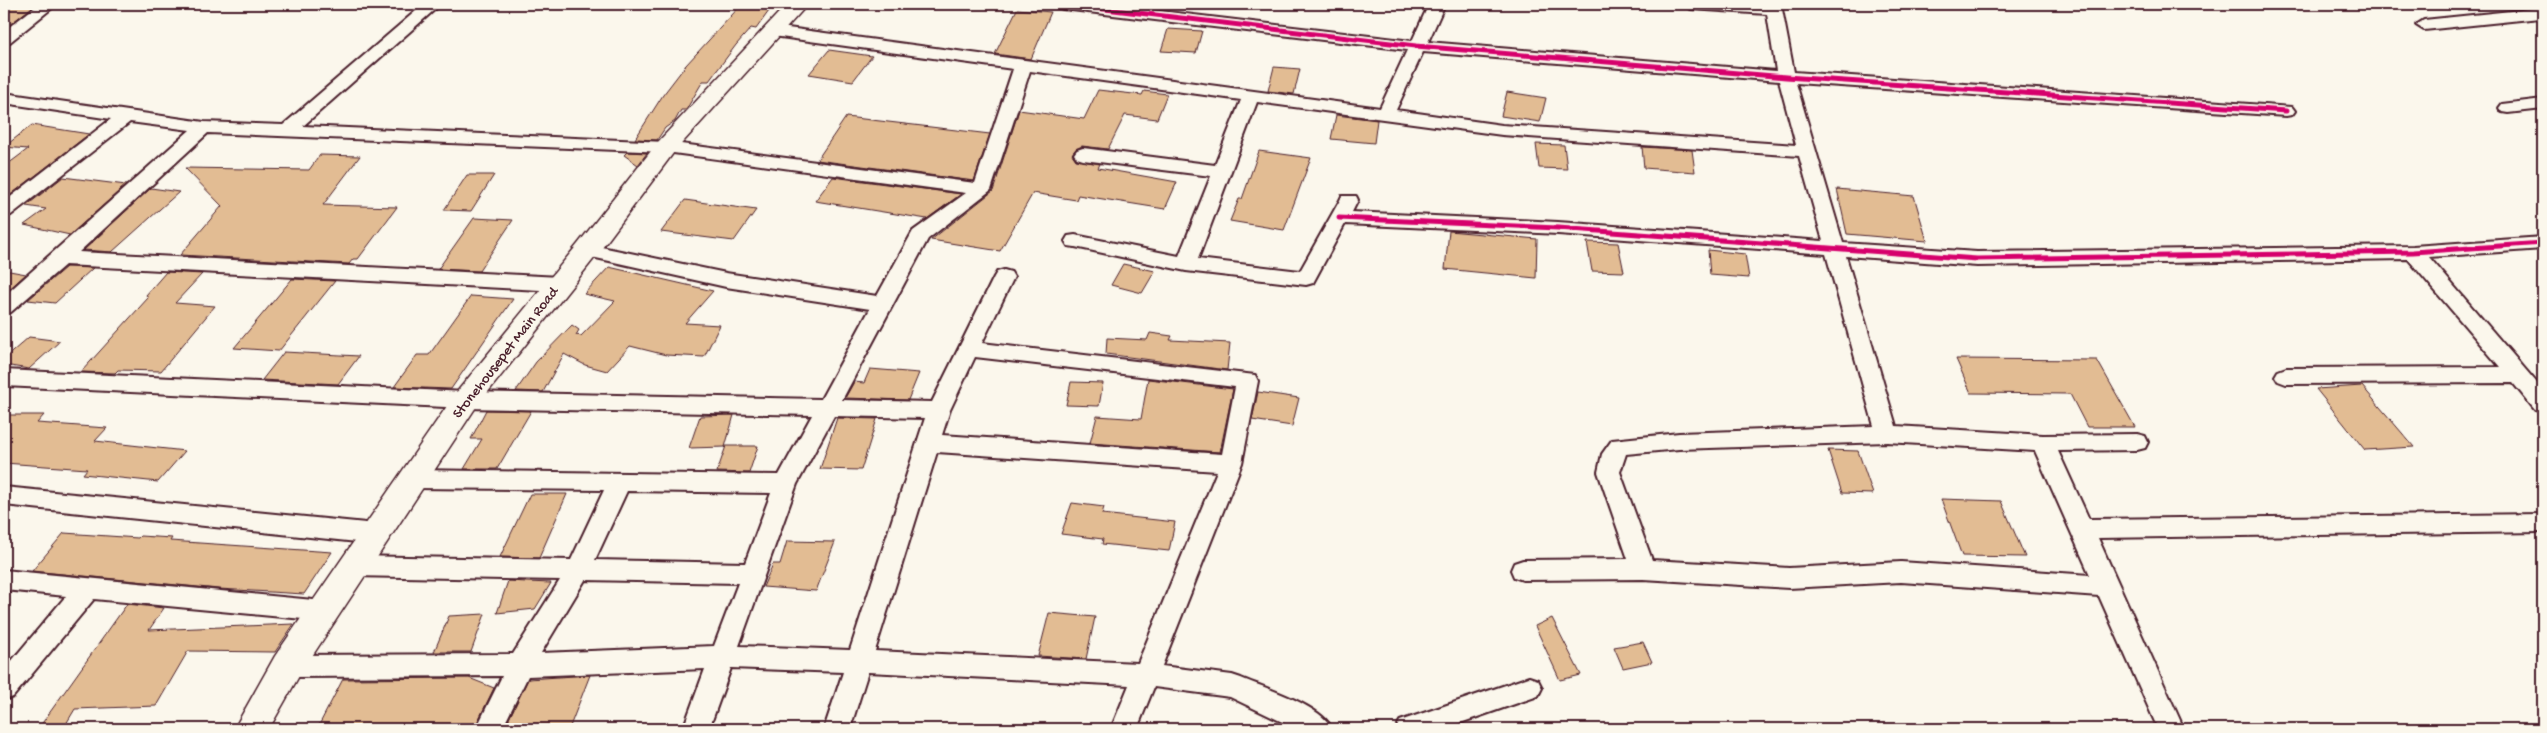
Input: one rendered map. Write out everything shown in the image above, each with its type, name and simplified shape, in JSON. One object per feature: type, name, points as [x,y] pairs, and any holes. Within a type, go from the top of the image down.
[{"type":"main road","name":"Stonehousepet Main Road","points":[[251,729],[286,666],[466,400],[587,250],[666,147],[798,4]]},
{"type":"street","points":[[4,39],[49,4]]},
{"type":"street","points":[[287,131],[433,4]]},
{"type":"street","points":[[1063,4],[1416,46],[1786,78],[2286,111]]},
{"type":"street","points":[[1386,114],[1437,4]]},
{"type":"street","points":[[1691,4],[1774,7],[1786,78],[1887,434]]},
{"type":"street","points":[[2526,4],[2541,14]]},
{"type":"street","points":[[2424,25],[2541,14]]},
{"type":"street","points":[[773,31],[1502,130],[1807,151]]},
{"type":"street","points":[[696,729],[786,484],[825,408],[920,235],[982,190],[1023,65]]},
{"type":"street","points":[[1186,264],[1251,96]]},
{"type":"street","points":[[4,98],[204,127],[666,147],[944,183],[982,190]]},
{"type":"street","points":[[2508,108],[2543,104]]},
{"type":"street","points":[[4,211],[126,116]]},
{"type":"street","points":[[4,307],[61,258],[204,127]]},
{"type":"street","points":[[1083,154],[1222,172]]},
{"type":"street","points":[[1075,240],[1186,264],[1306,278],[1349,200]]},
{"type":"street","points":[[1339,218],[1558,228],[1977,259],[2413,252],[2543,243]]},
{"type":"street","points":[[587,250],[726,280],[882,304]]},
{"type":"street","points":[[2413,252],[2543,404]]},
{"type":"street","points":[[61,258],[560,284]]},
{"type":"street","points":[[837,729],[939,410],[1004,277]]},
{"type":"street","points":[[969,349],[1247,380],[1231,463],[1144,675],[1124,729]]},
{"type":"street","points":[[2286,376],[2518,375]]},
{"type":"street","points":[[4,378],[466,400],[939,410]]},
{"type":"street","points":[[1643,569],[1609,472],[1613,454],[1620,446],[1679,441],[1887,434],[2042,443],[2137,442]]},
{"type":"street","points":[[928,443],[1231,463]]},
{"type":"street","points":[[2042,443],[2170,729]]},
{"type":"street","points":[[413,479],[786,484]]},
{"type":"street","points":[[489,729],[520,665],[578,571],[620,482]]},
{"type":"street","points":[[4,496],[376,534]]},
{"type":"street","points":[[2081,529],[2543,523]]},
{"type":"street","points":[[353,566],[754,573]]},
{"type":"street","points":[[1523,570],[1643,569],[1789,578],[1902,572],[2106,586]]},
{"type":"street","points":[[4,580],[324,611]]},
{"type":"street","points":[[4,688],[88,588]]},
{"type":"street","points":[[286,666],[520,665],[723,657],[860,661],[1144,675],[1232,686],[1296,714],[1319,729]]},
{"type":"street","points":[[1409,729],[1529,688]]},
{"type":"building","points":[[4,4],[36,4],[4,29]]},
{"type":"building","points":[[742,4],[774,4],[756,29],[751,28],[736,45],[709,81],[703,81],[686,110],[681,110],[675,121],[665,128],[657,140],[635,139],[663,95],[686,65]]},
{"type":"building","points":[[1017,9],[1051,12],[1031,59],[995,54]]},
{"type":"building","points":[[1168,29],[1202,31],[1196,53],[1161,51]]},
{"type":"building","points":[[829,50],[872,56],[853,81],[809,74]]},
{"type":"building","points":[[1274,67],[1300,69],[1294,94],[1268,91]]},
{"type":"building","points":[[1098,90],[1142,95],[1144,91],[1167,94],[1157,119],[1125,115],[1108,149],[1082,146],[1072,154],[1076,160],[1100,164],[1098,168],[1177,182],[1165,209],[1078,195],[1076,200],[1033,193],[1000,251],[931,240],[993,191],[1019,110],[1084,119]]},
{"type":"building","points":[[1507,92],[1546,98],[1540,122],[1501,116]]},
{"type":"building","points":[[1336,115],[1377,120],[1374,143],[1331,139]]},
{"type":"building","points":[[846,117],[990,134],[974,181],[817,160]]},
{"type":"building","points":[[32,125],[89,134],[4,200],[4,167],[28,149],[4,147]]},
{"type":"building","points":[[1536,144],[1564,145],[1567,169],[1539,168]]},
{"type":"building","points":[[1642,147],[1692,150],[1695,172],[1644,168]]},
{"type":"building","points":[[1259,151],[1311,158],[1284,230],[1230,221],[1239,199],[1242,199]]},
{"type":"building","points":[[627,152],[647,153],[638,165],[624,155]]},
{"type":"building","points":[[320,155],[360,156],[323,205],[397,207],[358,259],[353,259],[349,264],[180,255],[222,206],[185,168],[309,170]]},
{"type":"building","points":[[467,175],[494,175],[471,211],[444,210]]},
{"type":"building","points":[[63,177],[126,185],[70,235],[24,225],[46,209],[26,206]]},
{"type":"building","points":[[833,177],[961,194],[927,219],[815,201]]},
{"type":"building","points":[[151,188],[179,192],[112,252],[84,250]]},
{"type":"building","points":[[1837,189],[1914,196],[1927,241],[1847,234]]},
{"type":"building","points":[[685,200],[756,210],[734,241],[661,232]]},
{"type":"building","points":[[474,218],[513,220],[479,271],[438,269]]},
{"type":"building","points":[[1449,231],[1537,239],[1536,278],[1445,269]]},
{"type":"building","points":[[1587,242],[1618,243],[1624,272],[1592,271]]},
{"type":"building","points":[[1708,250],[1745,254],[1749,278],[1710,275]]},
{"type":"building","points":[[1123,264],[1155,271],[1142,293],[1111,285]]},
{"type":"building","points":[[66,267],[93,268],[55,303],[28,300]]},
{"type":"building","points":[[609,267],[713,291],[685,323],[720,325],[704,357],[666,355],[630,346],[607,371],[585,365],[564,354],[543,392],[516,391],[536,362],[572,325],[579,330],[576,335],[581,336],[615,301],[584,294]]},
{"type":"building","points":[[4,270],[26,274],[4,294]]},
{"type":"building","points":[[166,272],[202,274],[175,303],[215,306],[161,371],[118,370],[115,373],[81,372],[148,298],[146,295]]},
{"type":"building","points":[[292,279],[335,281],[279,351],[234,348]]},
{"type":"building","points":[[471,296],[513,299],[451,389],[394,387],[417,355],[429,355]]},
{"type":"building","points":[[1150,333],[1172,336],[1170,340],[1230,343],[1227,370],[1106,354],[1107,338],[1147,340]]},
{"type":"building","points":[[29,337],[60,341],[29,369],[4,365],[4,359]]},
{"type":"building","points":[[284,352],[359,356],[338,384],[262,380]]},
{"type":"building","points":[[1956,359],[2097,360],[2135,427],[2087,427],[2070,394],[1971,393]]},
{"type":"building","points":[[870,369],[919,373],[908,400],[845,398],[854,382],[864,383]]},
{"type":"building","points":[[1148,379],[1233,389],[1220,452],[1090,443],[1097,416],[1141,419]]},
{"type":"building","points":[[1071,382],[1103,383],[1099,406],[1066,405]]},
{"type":"building","points":[[2362,386],[2414,447],[2365,450],[2316,389]]},
{"type":"building","points":[[1258,392],[1299,398],[1292,426],[1252,420]]},
{"type":"building","points":[[486,410],[531,411],[497,469],[464,469],[482,439],[471,439]]},
{"type":"building","points":[[4,415],[44,415],[37,423],[107,428],[95,441],[185,451],[158,482],[83,474],[87,469],[4,463]]},
{"type":"building","points":[[734,415],[725,447],[689,448],[700,416]]},
{"type":"building","points":[[837,418],[877,419],[861,470],[820,469]]},
{"type":"building","points":[[726,446],[758,446],[749,473],[717,472]]},
{"type":"building","points":[[1828,450],[1858,451],[1873,494],[1842,493]]},
{"type":"building","points":[[530,494],[567,494],[539,558],[500,557]]},
{"type":"building","points":[[1941,499],[2001,501],[2025,557],[1962,556]]},
{"type":"building","points":[[1072,503],[1104,507],[1102,514],[1175,522],[1169,551],[1102,544],[1103,539],[1061,534]]},
{"type":"building","points":[[64,533],[138,538],[140,536],[172,538],[170,541],[332,552],[304,594],[219,589],[32,571]]},
{"type":"building","points":[[787,541],[835,542],[816,591],[763,587],[773,564],[780,564]]},
{"type":"building","points":[[508,581],[551,583],[535,609],[497,613]]},
{"type":"building","points":[[127,604],[164,608],[149,630],[294,624],[275,652],[188,651],[156,706],[75,709],[63,729],[38,729]]},
{"type":"building","points":[[1049,613],[1095,617],[1086,659],[1038,656]]},
{"type":"building","points":[[485,614],[471,652],[434,652],[449,616]]},
{"type":"building","points":[[1552,618],[1581,675],[1560,680],[1535,626]]},
{"type":"building","points":[[1643,642],[1652,662],[1623,668],[1614,647]]},
{"type":"building","points":[[590,675],[569,729],[504,729],[528,679]]},
{"type":"building","points":[[469,678],[494,688],[474,729],[317,729],[343,679]]},
{"type":"cycle path","points":[[1063,4],[1416,46],[1786,77],[2286,111]]},
{"type":"cycle path","points":[[1339,218],[1558,228],[1977,259],[2413,252],[2543,243]]}]
